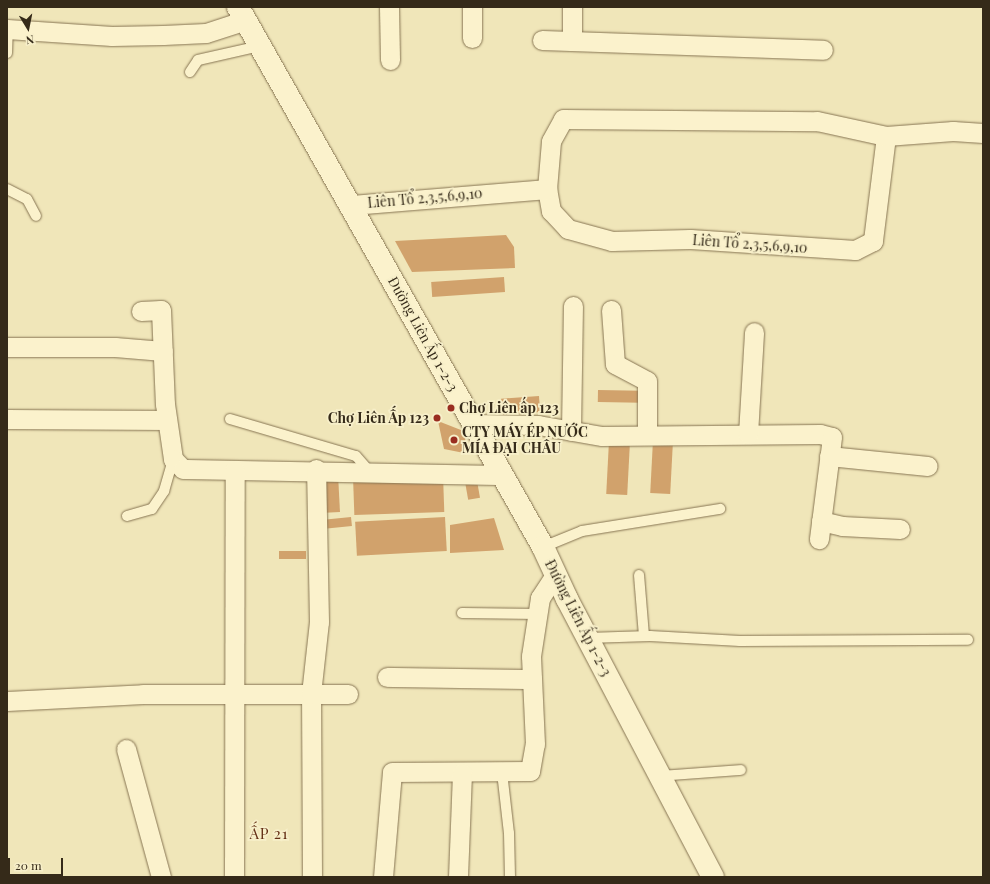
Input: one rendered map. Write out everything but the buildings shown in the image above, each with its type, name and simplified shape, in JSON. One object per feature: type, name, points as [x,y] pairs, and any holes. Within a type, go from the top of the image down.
[{"type":"street","points":[[389,7],[390,60]]},
{"type":"street","points":[[472,7],[472,38]]},
{"type":"street","points":[[572,7],[572,41]]},
{"type":"street","points":[[8,29],[112,36],[206,33],[241,14]]},
{"type":"street","name":"Đường Liên Ấp 1-2-3","points":[[241,14],[352,205],[472,424],[543,547],[555,575],[587,638],[712,877]]},
{"type":"street","points":[[542,40],[823,50]]},
{"type":"street","name":"Liên Tổ 2,3,5,6,9,10","points":[[886,136],[873,241],[855,250],[690,240],[612,241],[568,229],[550,211],[547,189],[551,141],[563,119],[817,121],[886,136],[953,131],[983,133]]},
{"type":"street","name":"Liên Tổ 2,3,5,6,9,10","points":[[352,205],[547,189]]},
{"type":"street","points":[[571,431],[572,306]]},
{"type":"street","points":[[141,311],[161,310],[167,420],[173,459],[183,469],[316,469],[501,475]]},
{"type":"street","points":[[611,310],[615,364],[647,382],[647,434]]},
{"type":"street","points":[[748,434],[754,332]]},
{"type":"street","points":[[7,347],[115,347],[163,351]]},
{"type":"street","points":[[7,419],[167,420]]},
{"type":"street","points":[[472,424],[538,425],[602,436],[647,434],[820,434],[832,437],[820,530],[842,526],[900,529]]},
{"type":"street","points":[[829,456],[927,466]]},
{"type":"street","points":[[312,877],[314,747],[311,694],[320,622],[316,469]]},
{"type":"street","points":[[234,877],[237,692],[235,470]]},
{"type":"street","points":[[384,877],[392,772],[408,769],[462,773],[530,770],[535,744],[532,679],[540,598],[555,575]]},
{"type":"street","points":[[387,677],[532,679]]},
{"type":"street","points":[[7,701],[237,692],[348,694]]},
{"type":"street","points":[[126,749],[161,877]]},
{"type":"street","points":[[458,877],[462,773]]},
{"type":"lane","points":[[7,53],[8,29]]},
{"type":"lane","points":[[190,72],[198,60],[260,46]]},
{"type":"lane","points":[[7,189],[26,199],[36,216]]},
{"type":"lane","points":[[230,419],[356,456],[369,471]]},
{"type":"lane","points":[[127,516],[152,509],[164,491],[173,459]]},
{"type":"lane","points":[[543,547],[582,531],[720,509]]},
{"type":"lane","points":[[638,575],[644,636]]},
{"type":"lane","points":[[462,613],[538,614]]},
{"type":"lane","points":[[587,638],[644,636],[740,641],[968,640]]},
{"type":"lane","points":[[659,776],[742,770]]},
{"type":"lane","points":[[502,772],[510,877]]},
{"type":"place","name":"Chợ Liên ấp 123","points":[[451,408]]},
{"type":"place","name":"Chợ Liên Ấp 123","points":[[437,418]]},
{"type":"place","name":"CTY MÁY ÉP NƯỚC MÍA ĐẠI CHÂU","points":[[454,440]]},
{"type":"district","name":"ẤP 21","points":[[269,834]]}]
